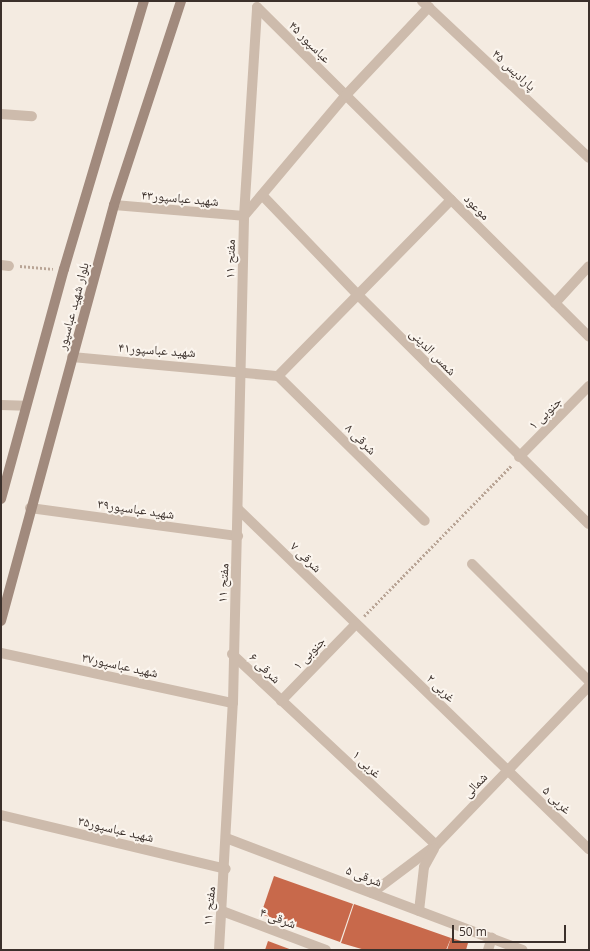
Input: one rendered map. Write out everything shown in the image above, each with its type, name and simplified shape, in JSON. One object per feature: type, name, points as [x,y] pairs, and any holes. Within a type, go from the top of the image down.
[{"type":"main road","name":"بلوار شهید عباسپور","points":[[1,499],[25,406],[64,269],[144,1]]},
{"type":"main road","name":"بلوار شهید عباسپور","points":[[1,621],[30,508],[114,205],[180,1]]},
{"type":"street","points":[[244,216],[425,4]]},
{"type":"street","name":"پارادیس ۴۵","points":[[425,4],[589,158]]},
{"type":"street","name":"عباسپور ۴۵","points":[[257,6],[346,95]]},
{"type":"street","name":"مفتح ۱۱","points":[[219,950],[226,869],[226,838],[233,703],[232,654],[238,536],[244,216],[257,6]]},
{"type":"street","name":"موعود","points":[[346,95],[589,337]]},
{"type":"street","points":[[1,114],[32,116]]},
{"type":"street","name":"شمس الدینی","points":[[262,195],[358,295],[519,458],[589,524]]},
{"type":"street","points":[[278,376],[451,200]]},
{"type":"street","name":"۴۳شهید عباسپور","points":[[114,205],[244,216]]},
{"type":"street","points":[[555,303],[589,266]]},
{"type":"street","name":"۴۱شهید عباسپور","points":[[72,357],[240,370],[278,376]]},
{"type":"street","name":"شرقی ۸","points":[[278,376],[426,521]]},
{"type":"street","name":"۱ جنوبی","points":[[519,458],[589,386]]},
{"type":"street","points":[[1,405],[25,406]]},
{"type":"street","name":"شهید عباسپور۳۹","points":[[30,508],[238,536]]},
{"type":"street","name":"شرقی ۷","points":[[238,509],[356,624]]},
{"type":"street","points":[[472,564],[589,681]]},
{"type":"street","name":"جنوبی ۱","points":[[280,701],[356,624]]},
{"type":"street","name":"غربی ۲","points":[[356,624],[508,770]]},
{"type":"street","name":"شهید عباسپور۳۷","points":[[1,653],[233,703]]},
{"type":"street","name":"شرقی ۶","points":[[232,654],[280,701]]},
{"type":"street","name":"شمالی","points":[[372,893],[436,845],[589,686]]},
{"type":"street","name":"غربی ۱","points":[[280,701],[436,845]]},
{"type":"street","name":"غربی ۵","points":[[508,770],[589,849]]},
{"type":"street","name":"شهید عباسپور۳۵","points":[[1,815],[226,869]]},
{"type":"street","name":"شرقی ۵","points":[[226,838],[523,950]]},
{"type":"street","points":[[419,911],[424,867],[436,845]]},
{"type":"street","name":"۴ شرقی","points":[[222,911],[326,950]]},
{"type":"street","points":[[488,950],[492,938]]},
{"type":"path","points":[[5,266],[64,269]]},
{"type":"path","points":[[356,624],[519,458]]},
{"type":"building","points":[[274,876],[353,904],[340,942],[261,914]]},
{"type":"building","points":[[354,904],[451,938],[446,950],[365,950],[341,943]]},
{"type":"building","points":[[451,938],[468,943],[466,950],[447,950]]},
{"type":"building","points":[[268,941],[292,950],[265,950]]}]
